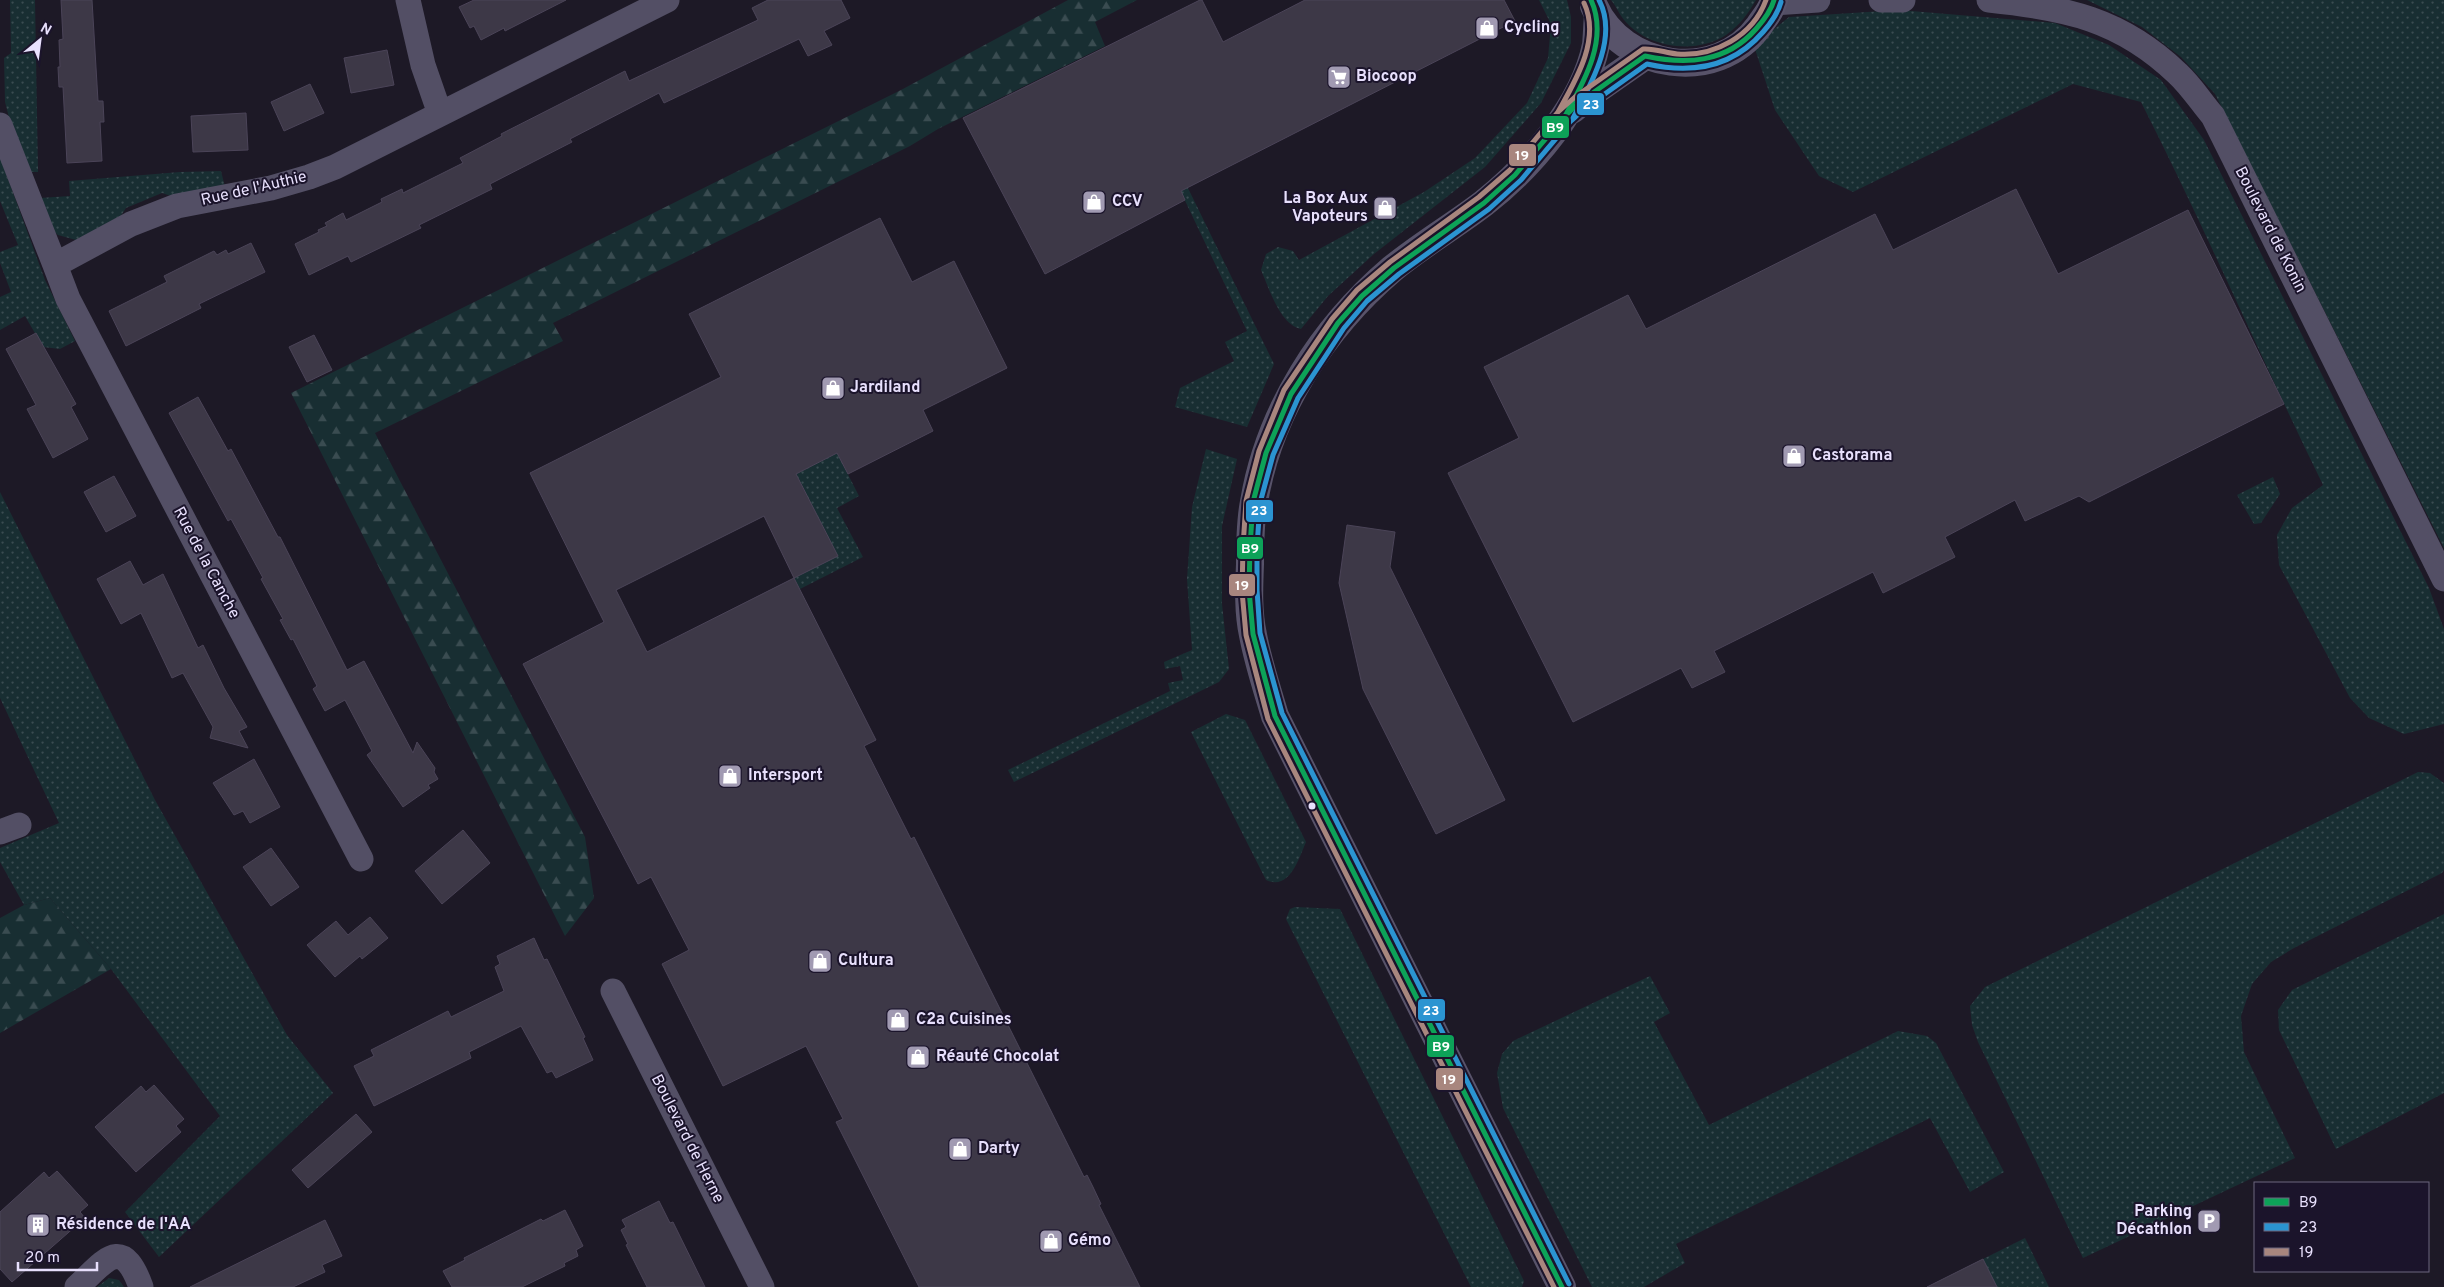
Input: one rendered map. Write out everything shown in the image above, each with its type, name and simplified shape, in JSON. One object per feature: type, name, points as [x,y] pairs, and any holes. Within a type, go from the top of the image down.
[{"type":"street","points":[[408,0],[423,65],[440,114]]},
{"type":"street","name":"Rue de l'Authie","points":[[55,265],[131,224],[178,206],[271,188],[335,167],[667,0]]},
{"type":"street","points":[[1595,8],[1618,40],[1645,56],[1669,62],[1693,63],[1717,57],[1739,46],[1754,32],[1774,2],[1818,0]]},
{"type":"street","points":[[1881,0],[1903,0]]},
{"type":"street","name":"Boulevard de Konin","points":[[1990,0],[2032,4],[2089,17],[2115,28],[2149,49],[2180,75],[2212,116],[2444,579]]},
{"type":"street","points":[[1562,1287],[1275,716],[1252,634],[1249,590],[1254,502],[1266,452],[1291,394],[1325,340],[1362,296],[1394,268],[1484,203],[1515,175],[1550,138],[1564,117],[1590,65],[1596,46],[1595,8]]},
{"type":"street","points":[[1564,117],[1599,88],[1645,56]]},
{"type":"street","points":[[0,124],[55,265]]},
{"type":"street","name":"Rue de la Canche","points":[[55,265],[73,307],[361,859]]},
{"type":"street","name":"Boulevard de Herne","points":[[613,991],[762,1287]]},
{"type":"street","points":[[77,1287],[106,1260],[115,1256],[124,1258],[132,1265],[141,1287]]},
{"type":"green space","points":[[10,0],[35,0],[38,172],[28,172],[13,133],[5,102],[4,58],[11,53]]},
{"type":"green space","points":[[1068,0],[1137,0],[1095,22],[1105,46],[938,129],[910,146],[553,323],[563,341],[375,433],[585,837],[594,898],[565,936],[291,393],[901,90]]},
{"type":"green space","points":[[1539,0],[1567,0],[1571,17],[1571,43],[1541,103],[1485,167],[1374,254],[1328,296],[1301,329],[1287,321],[1276,305],[1261,270],[1266,254],[1278,247],[1293,251],[1299,260],[1424,192],[1475,158],[1527,103],[1548,58],[1551,24]]},
{"type":"green space","points":[[1611,0],[1756,0],[1743,19],[1726,35],[1701,45],[1672,46],[1645,37],[1634,30],[1624,20]]},
{"type":"green space","points":[[2087,0],[2444,0],[2444,548],[2215,94],[2181,57],[2142,27]]},
{"type":"green space","points":[[1899,10],[2055,23],[2109,45],[2161,80],[2204,140],[2429,588],[2444,629],[2444,724],[2404,734],[2369,718],[2350,698],[2279,565],[2277,535],[2292,508],[2323,485],[2188,197],[2141,102],[2073,84],[1853,192],[1819,176],[1775,110],[1754,46],[1789,17]]},
{"type":"green space","points":[[0,157],[45,280],[75,341],[60,349],[43,347],[25,316],[0,330],[0,297],[11,292],[0,263],[0,252],[18,245],[0,201]]},
{"type":"green space","points":[[221,171],[225,187],[174,197],[162,193],[126,208],[118,220],[76,240],[58,235],[50,228],[40,198],[70,196],[69,181],[180,172]]},
{"type":"green space","points":[[1186,184],[1274,364],[1247,427],[1175,407],[1180,388],[1234,361],[1225,342],[1247,331],[1179,188]]},
{"type":"green space","points":[[1206,449],[1237,459],[1222,526],[1222,604],[1229,669],[1219,682],[1014,782],[1008,770],[1170,691],[1168,683],[1183,680],[1180,666],[1165,669],[1164,662],[1192,650],[1187,579],[1192,507]]},
{"type":"green space","points":[[837,453],[859,496],[837,508],[863,557],[800,589],[794,578],[837,556],[796,474]]},
{"type":"green space","points":[[2273,477],[2280,494],[2261,523],[2254,524],[2237,495]]},
{"type":"green space","points":[[0,492],[155,800],[287,1035],[333,1093],[159,1257],[125,1212],[220,1116],[111,969],[50,898],[24,905],[0,862],[0,848],[59,823],[0,698]]},
{"type":"green space","points":[[1226,714],[1245,720],[1306,842],[1297,864],[1287,877],[1281,881],[1266,880],[1191,732]]},
{"type":"green space","points":[[2418,772],[2430,773],[2444,783],[2444,870],[2442,873],[2294,948],[2271,962],[2252,984],[2241,1016],[2244,1052],[2295,1158],[2083,1258],[1978,1042],[1972,1025],[1970,1006],[1985,987]]},
{"type":"green space","points":[[50,898],[111,969],[0,1033],[0,918],[24,905]]},
{"type":"green space","points":[[1295,907],[1340,909],[1524,1281],[1522,1287],[1471,1287],[1286,919],[1290,909]]},
{"type":"green space","points":[[2444,914],[2444,1093],[2336,1149],[2279,1030],[2278,1010],[2292,990]]},
{"type":"green space","points":[[1650,976],[1670,1013],[1654,1022],[1709,1125],[1898,1031],[1927,1036],[1936,1043],[2004,1172],[1970,1192],[1930,1118],[1676,1244],[1685,1263],[1644,1287],[1592,1287],[1503,1108],[1497,1073],[1502,1054],[1513,1041]]},
{"type":"green space","points":[[2025,1238],[2049,1287],[1997,1287],[1983,1259]]},
{"type":"green space","points":[[109,1278],[119,1280],[124,1287],[97,1287]]},
{"type":"building","points":[[61,0],[92,0],[98,101],[103,101],[104,122],[100,122],[102,161],[67,163],[63,87],[59,87],[58,67],[60,67],[59,40],[63,39]]},
{"type":"building","points":[[474,0],[566,0],[505,31],[504,28],[481,40],[474,26],[470,28],[459,7]]},
{"type":"building","points":[[768,0],[841,0],[850,18],[824,31],[832,45],[808,56],[799,39],[664,103],[659,93],[570,139],[572,142],[490,184],[492,189],[419,225],[421,228],[351,262],[348,256],[309,275],[295,244],[319,232],[318,230],[327,226],[325,223],[343,213],[346,220],[382,202],[381,199],[402,189],[403,193],[463,163],[460,158],[502,136],[501,134],[625,71],[629,81],[758,20],[752,8]]},
{"type":"building","points":[[1202,0],[1223,42],[1305,0],[1504,0],[1515,21],[1181,191],[1185,200],[1045,274],[963,118]]},
{"type":"building","points":[[387,50],[394,85],[351,93],[344,58]]},
{"type":"building","points":[[310,84],[324,113],[284,131],[271,102]]},
{"type":"building","points":[[246,113],[248,150],[193,152],[191,116]]},
{"type":"building","name":"Castorama","points":[[2016,189],[2058,274],[2188,210],[2284,404],[2089,502],[2079,496],[2025,521],[2015,500],[1945,537],[1955,557],[1883,593],[1873,572],[1714,651],[1725,672],[1692,688],[1681,668],[1573,722],[1448,473],[1519,438],[1484,367],[1628,295],[1646,329],[1875,214],[1893,250]]},
{"type":"building","points":[[880,218],[912,282],[954,261],[1007,368],[923,410],[933,431],[848,474],[837,453],[796,474],[838,556],[794,578],[876,740],[864,746],[911,839],[914,837],[1084,1177],[1087,1175],[1101,1204],[1099,1205],[1140,1287],[919,1287],[836,1122],[843,1119],[806,1046],[723,1086],[662,964],[689,950],[651,877],[638,884],[523,664],[604,622],[530,473],[721,377],[689,314]],"holes":[[[764,516],[794,578],[647,652],[616,590]]]},
{"type":"building","points":[[251,243],[265,272],[199,304],[201,308],[126,346],[109,311],[167,282],[164,276],[214,251],[217,255],[226,250],[228,254]]},
{"type":"building","points":[[36,333],[76,404],[71,407],[88,439],[53,458],[27,409],[36,405],[6,349]]},
{"type":"building","points":[[314,335],[332,370],[307,382],[289,347]]},
{"type":"building","points":[[198,397],[228,451],[231,449],[278,537],[280,537],[347,670],[364,661],[413,753],[417,742],[435,768],[434,772],[438,779],[428,785],[430,788],[403,807],[367,755],[372,751],[345,700],[325,711],[313,689],[317,686],[293,639],[291,640],[280,620],[283,619],[261,579],[263,578],[231,519],[228,521],[169,413]]},
{"type":"building","points":[[114,476],[136,516],[106,532],[84,492]]},
{"type":"building","points":[[1347,525],[1395,532],[1390,567],[1505,800],[1436,834],[1363,689],[1339,583]]},
{"type":"building","points":[[130,561],[143,585],[163,574],[198,648],[203,645],[224,688],[247,727],[239,731],[248,748],[210,738],[213,727],[183,673],[172,678],[141,613],[121,624],[97,579]]},
{"type":"building","points":[[254,759],[280,807],[250,823],[243,811],[234,815],[213,783]]},
{"type":"building","points":[[463,830],[490,863],[442,904],[415,871]]},
{"type":"building","points":[[271,848],[299,887],[271,906],[243,867]]},
{"type":"building","points":[[370,917],[388,938],[362,959],[360,956],[335,977],[307,945],[336,921],[348,935]]},
{"type":"building","points":[[534,938],[544,960],[547,959],[585,1037],[583,1038],[593,1060],[556,1078],[552,1071],[547,1073],[521,1026],[469,1052],[471,1058],[374,1106],[354,1066],[374,1056],[371,1050],[448,1011],[451,1017],[504,991],[495,967],[500,964],[497,956]]},
{"type":"building","points":[[154,1085],[184,1119],[176,1126],[181,1132],[136,1172],[95,1127],[141,1086],[146,1092]]},
{"type":"building","points":[[356,1114],[372,1132],[308,1188],[292,1170]]},
{"type":"building","name":"Résidence de l'AA","points":[[57,1171],[88,1205],[80,1212],[85,1218],[12,1282],[0,1269],[0,1212],[44,1172],[49,1178]]},
{"type":"building","points":[[659,1201],[670,1223],[673,1222],[705,1287],[647,1287],[626,1245],[628,1244],[621,1230],[626,1227],[622,1220]]},
{"type":"building","points":[[565,1210],[583,1246],[576,1250],[578,1256],[564,1263],[565,1266],[522,1287],[452,1287],[443,1271],[465,1260],[464,1258],[541,1219],[543,1221]]},
{"type":"building","points":[[325,1220],[342,1256],[322,1265],[325,1272],[293,1287],[190,1287]]},
{"type":"building","points":[[1983,1259],[1997,1287],[1927,1287]]},
{"type":"transit line","name":"B9","points":[[1565,116],[1580,89],[1596,45],[1596,15],[1591,0]]},
{"type":"transit line","name":"23","points":[[1572,120],[1594,77],[1604,46],[1606,30],[1599,0]]},
{"type":"transit line","name":"19","points":[[1554,1287],[1268,719],[1246,635],[1242,591],[1246,501],[1259,451],[1284,390],[1332,319],[1357,290],[1390,262],[1479,197],[1510,170],[1558,112],[1575,97],[1643,49],[1691,54],[1705,52],[1730,42],[1752,24],[1766,0]]},
{"type":"transit line","name":"B9","points":[[1562,1287],[1275,716],[1253,634],[1249,590],[1253,502],[1266,453],[1291,394],[1338,323],[1362,296],[1394,268],[1484,203],[1515,175],[1564,117],[1580,102],[1645,56],[1675,60],[1705,59],[1732,49],[1756,29],[1769,12],[1774,0]]},
{"type":"transit line","name":"23","points":[[1569,1284],[1282,713],[1260,633],[1257,590],[1260,503],[1273,455],[1298,398],[1344,328],[1367,301],[1399,274],[1489,209],[1521,180],[1570,122],[1585,108],[1647,64],[1663,67],[1695,68],[1724,61],[1738,54],[1766,29],[1781,2]]},
{"type":"transit line","name":"19","points":[[1558,112],[1579,73],[1588,45],[1589,17],[1584,3]]},
{"type":"place","name":"Cycling","points":[[1487,28]]},
{"type":"place","name":"Biocoop","points":[[1339,77]]},
{"type":"place","name":"CCV","points":[[1094,202]]},
{"type":"place","name":"La Box Aux Vapoteurs","points":[[1385,208]]},
{"type":"place","name":"Jardiland","points":[[833,388]]},
{"type":"place","name":"Castorama","points":[[1794,456]]},
{"type":"place","name":"Intersport","points":[[730,776]]},
{"type":"place","name":"Cultura","points":[[820,961]]},
{"type":"place","name":"C2a Cuisines","points":[[898,1020]]},
{"type":"place","name":"Réauté Chocolat","points":[[918,1057]]},
{"type":"place","name":"Darty","points":[[960,1149]]},
{"type":"place","name":"Parking Décathlon","points":[[2209,1221]]},
{"type":"place","name":"Résidence de l'AA","points":[[38,1225]]},
{"type":"place","name":"Gémo","points":[[1051,1241]]}]
